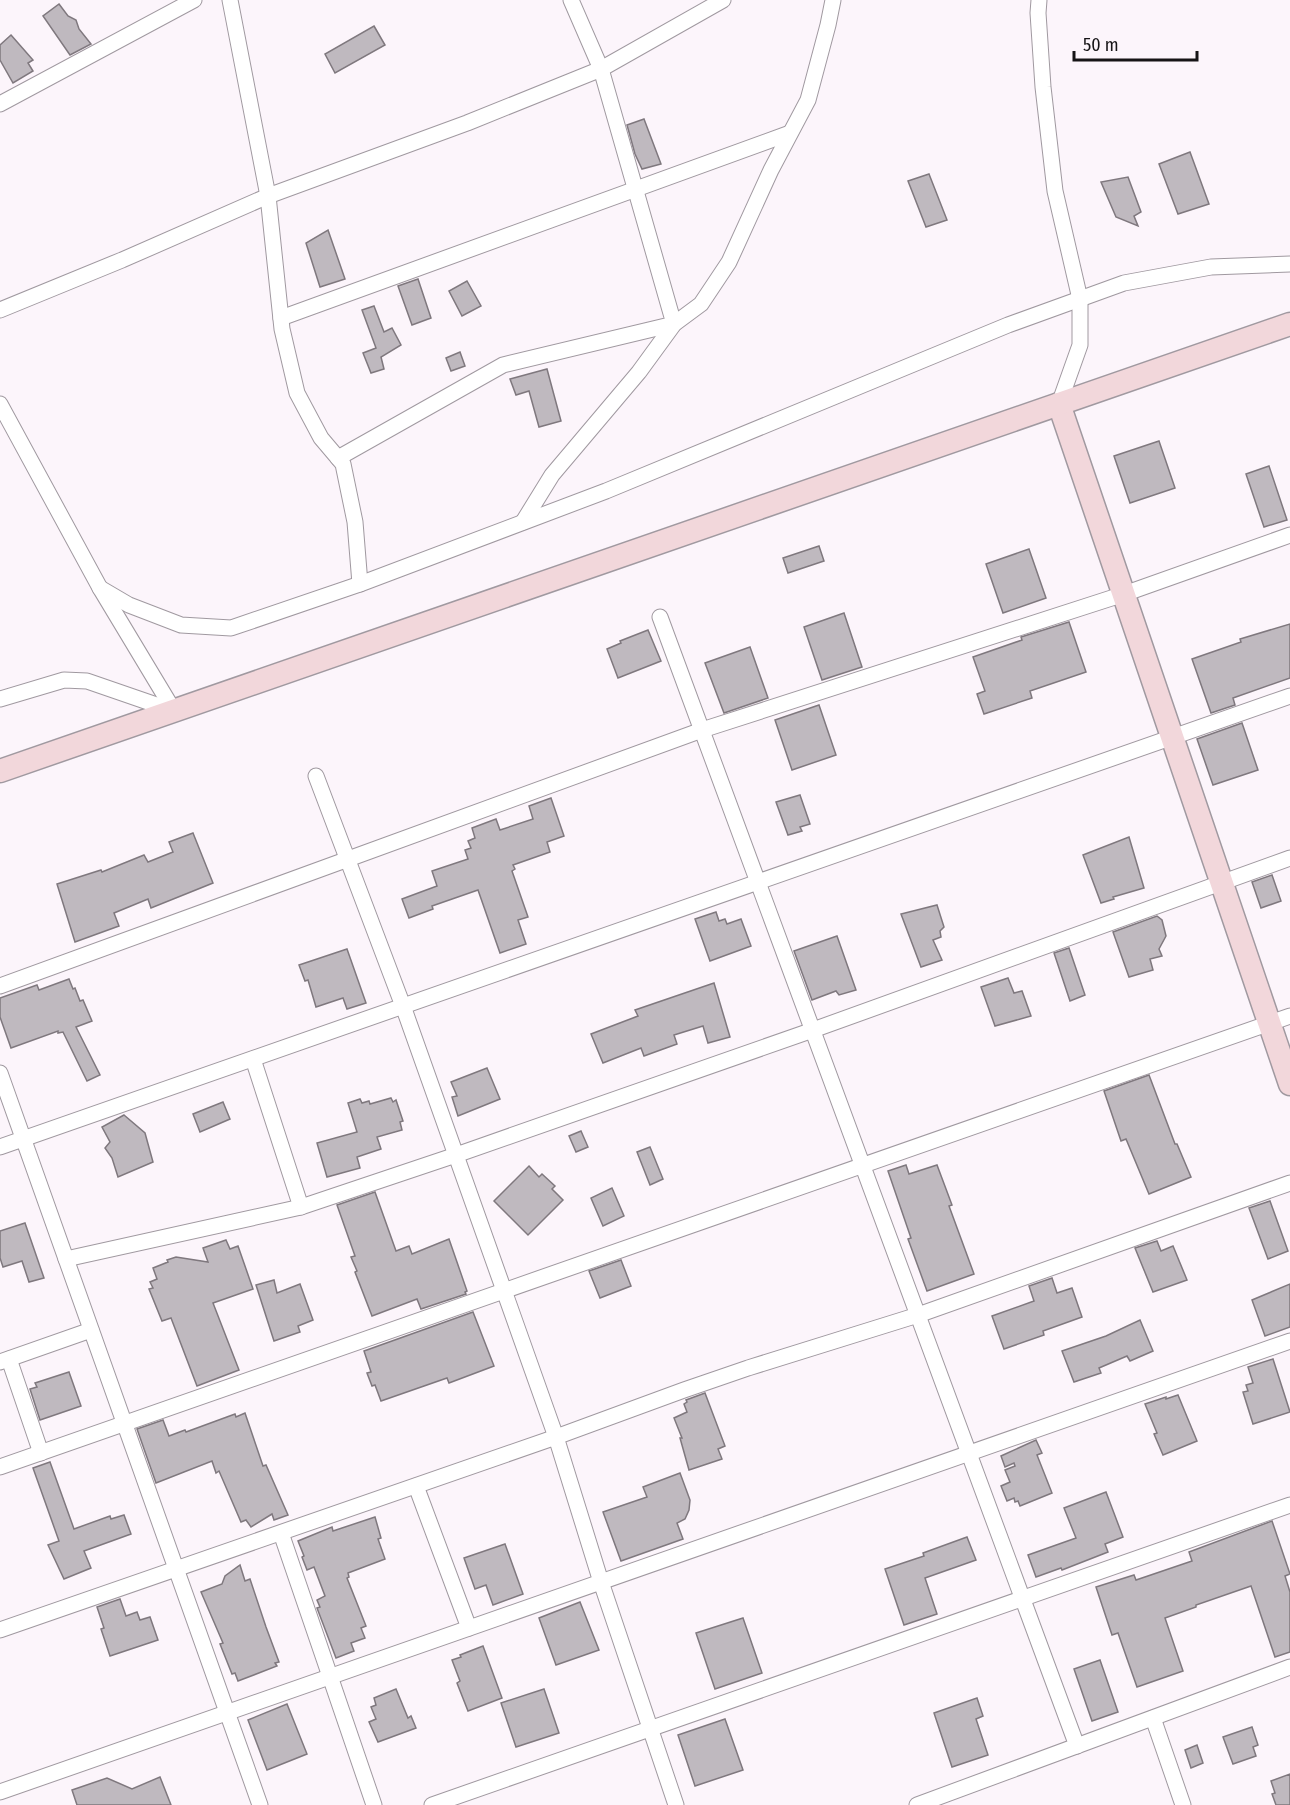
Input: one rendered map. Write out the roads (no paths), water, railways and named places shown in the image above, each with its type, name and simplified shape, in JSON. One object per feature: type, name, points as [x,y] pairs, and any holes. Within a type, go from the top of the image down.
[{"type":"street","points":[[0,104],[194,0]]},
{"type":"street","points":[[230,0],[268,196],[281,318],[297,393],[321,438],[343,464],[355,522],[360,584]]},
{"type":"street","points":[[571,0],[601,69],[674,324]]},
{"type":"street","points":[[0,310],[268,196],[467,123],[601,69],[723,0]]},
{"type":"street","points":[[523,522],[552,475],[639,372],[674,324],[701,304],[729,262],[771,170],[808,100],[833,0]]},
{"type":"street","points":[[1039,0],[1043,87],[1055,190],[1080,299],[1080,345],[1059,404],[1221,882],[1280,1019],[1290,1084]]},
{"type":"street","points":[[281,318],[790,133]]},
{"type":"street","points":[[100,588],[129,605],[181,625],[231,628],[360,584],[606,491],[1008,325],[1080,299],[1124,284],[1211,267],[1290,264]]},
{"type":"street","points":[[338,458],[503,365],[674,324]]},
{"type":"street","points":[[0,771],[1290,324]]},
{"type":"street","points":[[0,404],[100,588],[174,711]]},
{"type":"street","points":[[0,986],[702,730],[1124,594],[1290,535]]},
{"type":"street","points":[[660,617],[1077,1746]]},
{"type":"street","points":[[0,699],[64,680],[87,681],[174,711]]},
{"type":"street","points":[[0,1147],[1290,696]]},
{"type":"street","points":[[316,776],[403,1006],[556,1437],[601,1582],[676,1805]]},
{"type":"street","points":[[66,1259],[301,1207],[813,1030],[1290,858]]},
{"type":"street","points":[[0,1467],[1280,1019]]},
{"type":"street","points":[[253,1059],[301,1207]]},
{"type":"street","points":[[0,1073],[260,1805]]},
{"type":"street","points":[[0,1630],[748,1368],[918,1315],[1290,1183]]},
{"type":"street","points":[[41,1453],[5,1360],[91,1330]]},
{"type":"street","points":[[0,1792],[1290,1341]]},
{"type":"street","points":[[416,1486],[469,1628]]},
{"type":"street","points":[[432,1805],[1290,1504]]},
{"type":"street","points":[[281,1533],[374,1805]]},
{"type":"street","points":[[917,1805],[1290,1667]]},
{"type":"street","points":[[1153,1718],[1183,1805]]},
{"type":"street","points":[[0,1800],[2,1805]]}]
